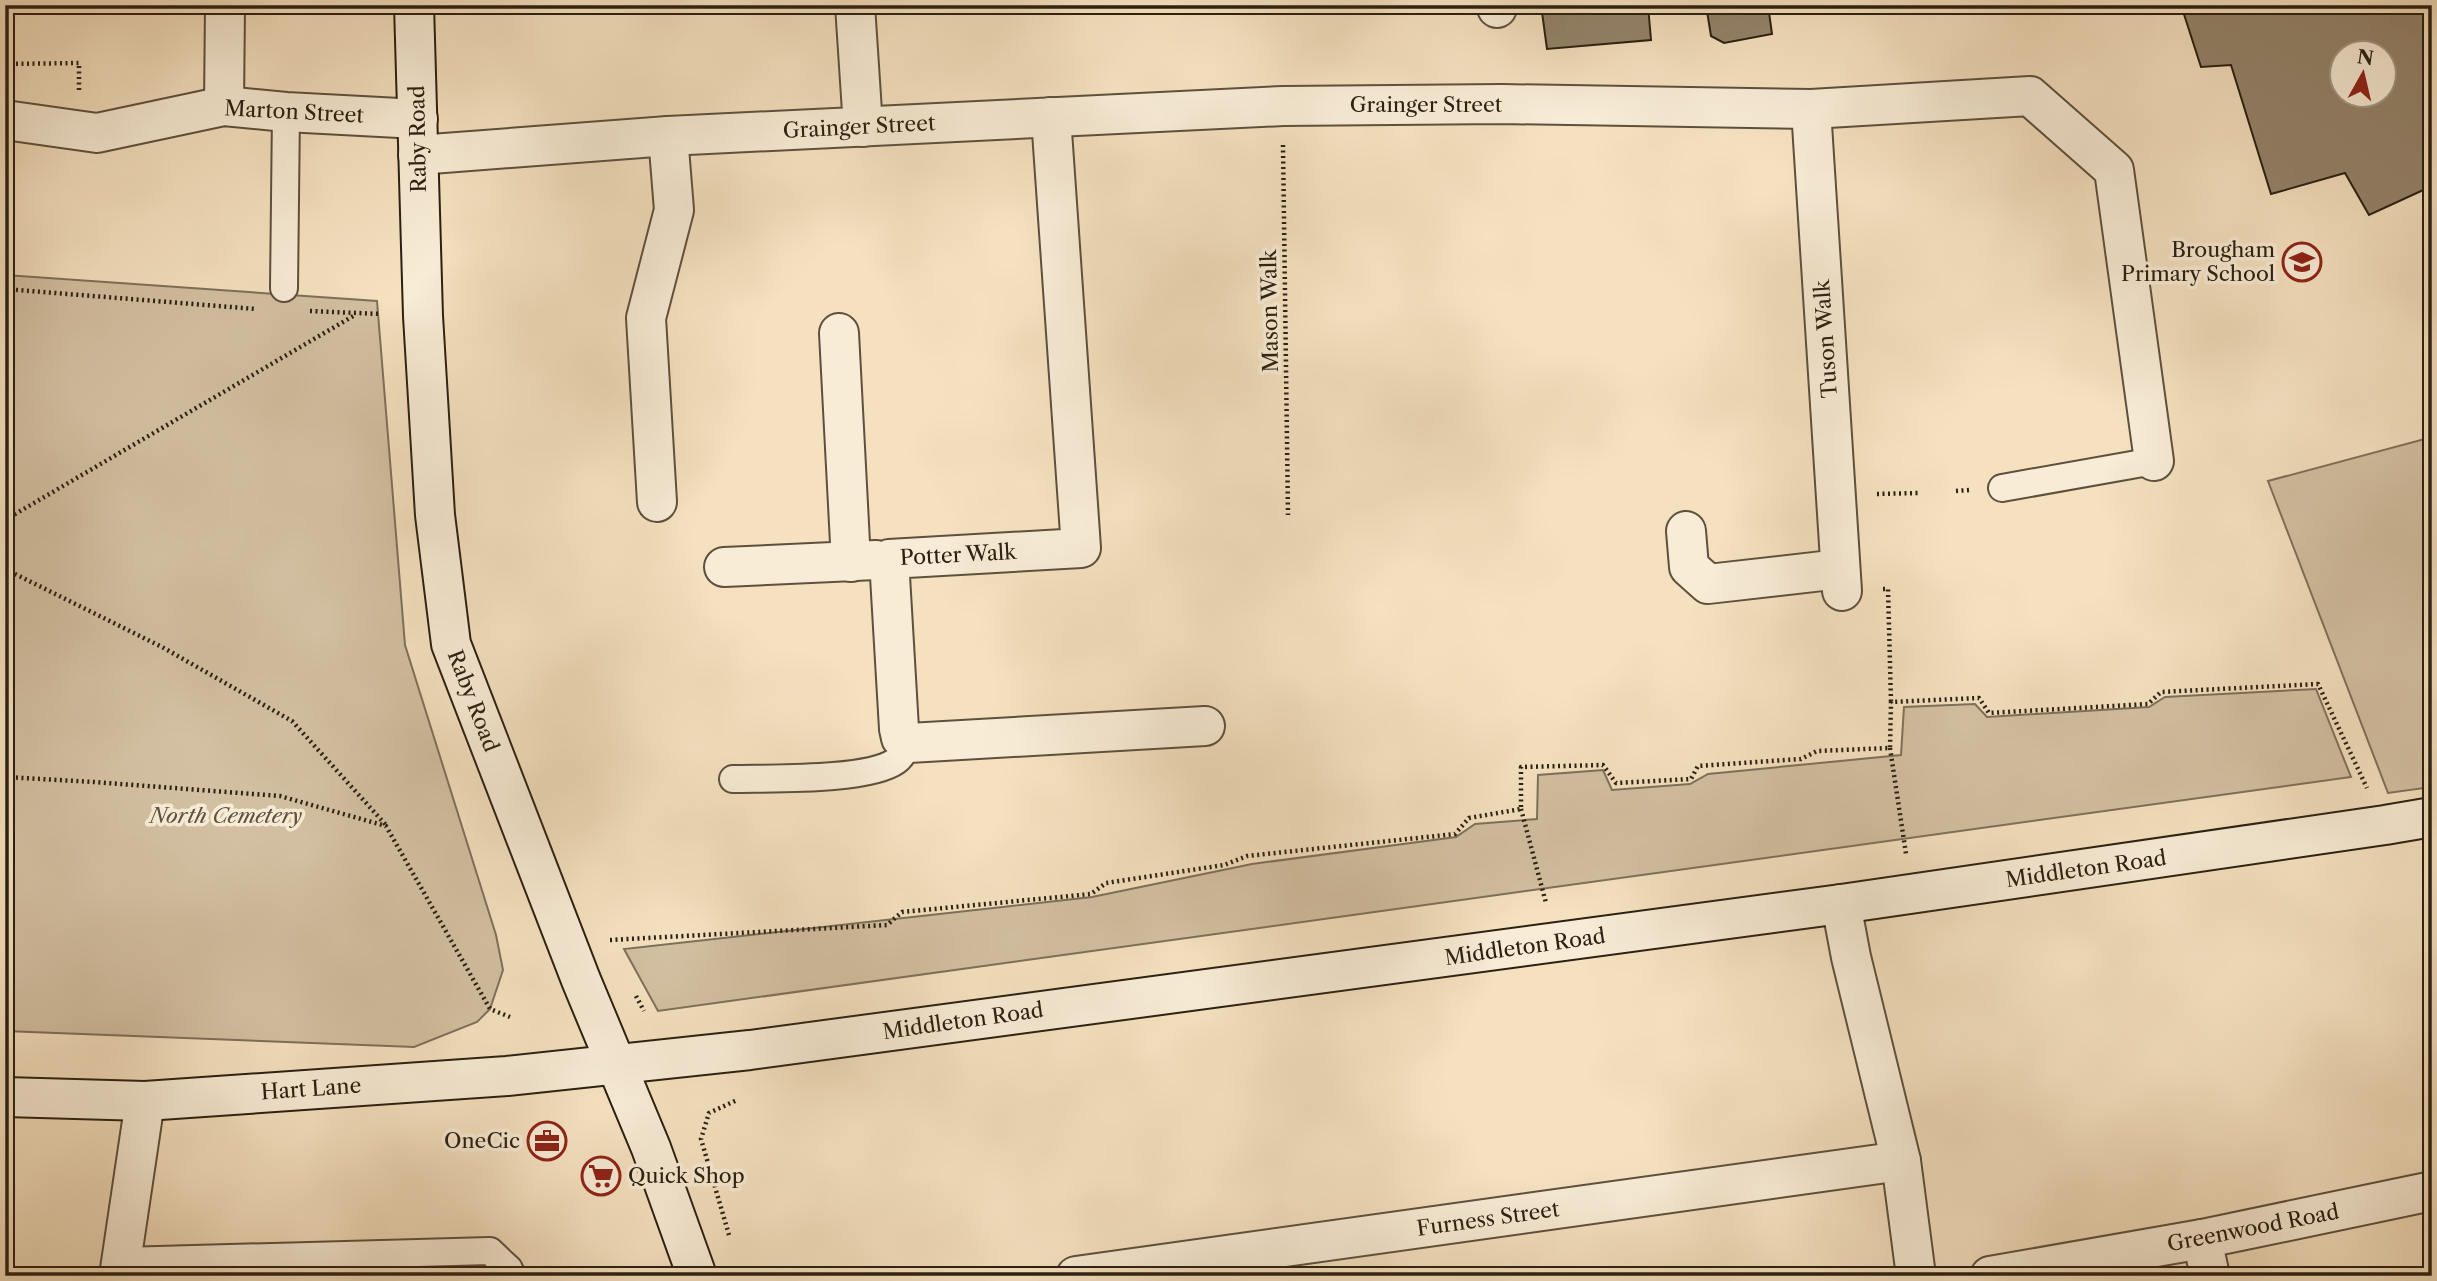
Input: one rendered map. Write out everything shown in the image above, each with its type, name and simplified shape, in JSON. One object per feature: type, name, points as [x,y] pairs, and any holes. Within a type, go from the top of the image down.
[{"type":"street","points":[[224,106],[225,5]]},
{"type":"street","name":"Raby Road","points":[[414,5],[423,316],[435,515],[451,644],[659,1170],[697,1276]]},
{"type":"street","points":[[855,5],[863,127]]},
{"type":"street","name":"Grainger Street","points":[[418,137],[668,136],[1283,106],[1502,104],[1811,109],[2030,96],[2114,170],[2154,461]]},
{"type":"street","name":"Marton Street","points":[[5,120],[97,133],[224,106],[286,112],[418,137]]},
{"type":"street","name":"Tuson Walk","points":[[1811,109],[1841,580]]},
{"type":"street","name":"Potter Walk","points":[[909,743],[901,738],[898,729],[889,559],[1081,548],[1051,117]]},
{"type":"street","points":[[657,502],[646,318],[674,210],[668,136]]},
{"type":"street","points":[[839,333],[851,562]]},
{"type":"street","points":[[1686,531],[1689,567],[1708,584],[1841,580]]},
{"type":"street","points":[[724,567],[889,559]]},
{"type":"street","points":[[909,743],[1205,726]]},
{"type":"street","name":"Middleton Road","points":[[616,1065],[750,1050],[1842,904],[2432,817]]},
{"type":"street","points":[[1842,904],[1851,957],[1900,1161],[1916,1276]]},
{"type":"street","name":"Hart Lane","points":[[5,1097],[145,1101],[616,1065]]},
{"type":"street","points":[[121,1268],[145,1101]]},
{"type":"street","name":"Furness Street","points":[[1076,1276],[1900,1161]]},
{"type":"street","name":"Greenwood Road","points":[[1990,1276],[2206,1258],[2432,1191]]},
{"type":"lane","points":[[284,288],[286,112]]},
{"type":"lane","points":[[2002,488],[2154,461]]},
{"type":"lane","points":[[733,779],[828,776],[880,769],[899,760],[909,743]]},
{"type":"lane","points":[[121,1268],[490,1251],[509,1269],[512,1276]]},
{"type":"path","points":[[5,64],[79,63],[79,90],[92,90]]},
{"type":"path","name":"Mason Walk","points":[[1283,106],[1288,515]]},
{"type":"path","points":[[5,289],[268,309]]},
{"type":"path","points":[[306,311],[380,314]]},
{"type":"path","points":[[5,520],[358,314]]},
{"type":"path","points":[[1869,495],[1919,493]]},
{"type":"path","points":[[5,569],[162,647],[292,721],[386,825],[490,1009],[510,1017]]},
{"type":"path","points":[[1841,580],[1888,589],[1890,748],[1907,863]]},
{"type":"path","points":[[1891,702],[1979,698],[1989,713],[2148,704],[2161,692],[2318,684],[2369,792]]},
{"type":"path","points":[[1548,909],[1521,809],[1521,767],[1603,765],[1616,783],[1690,779],[1699,766],[1801,759],[1817,751],[1890,748]]},
{"type":"path","points":[[5,777],[280,796],[386,825]]},
{"type":"path","points":[[610,948],[605,940],[887,925],[902,912],[1091,894],[1106,883],[1224,865],[1247,856],[1455,834],[1469,818],[1521,809]]},
{"type":"path","points":[[632,988],[644,1011]]},
{"type":"path","points":[[730,1238],[701,1139],[709,1113],[737,1100]]},
{"type":"green space","name":"North Cemetery","points":[[5,275],[377,301],[405,645],[496,935],[503,970],[490,1009],[477,1022],[414,1047],[5,1031]]},
{"type":"green space","points":[[2432,437],[2432,787],[2388,793],[2268,481]]},
{"type":"green space","points":[[2316,689],[2351,777],[658,1011],[624,949],[1092,897],[1252,864],[1456,837],[1475,824],[1537,819],[1538,775],[1603,770],[1612,790],[1690,784],[1708,774],[1901,755],[1904,707],[1975,704],[1987,717],[2149,707],[2165,697]]},
{"type":"building","points":[[1541,5],[1648,5],[1651,40],[1547,49]]},
{"type":"building","points":[[1706,5],[1768,5],[1772,34],[1724,43],[1711,36]]},
{"type":"building","points":[[2181,5],[2432,5],[2432,186],[2369,215],[2345,173],[2271,194],[2231,65],[2201,67]]},
{"type":"place","name":"Brougham Primary School","points":[[2302,262]]},
{"type":"place","name":"OneCic","points":[[547,1141]]},
{"type":"place","name":"Quick Shop","points":[[601,1176]]}]
